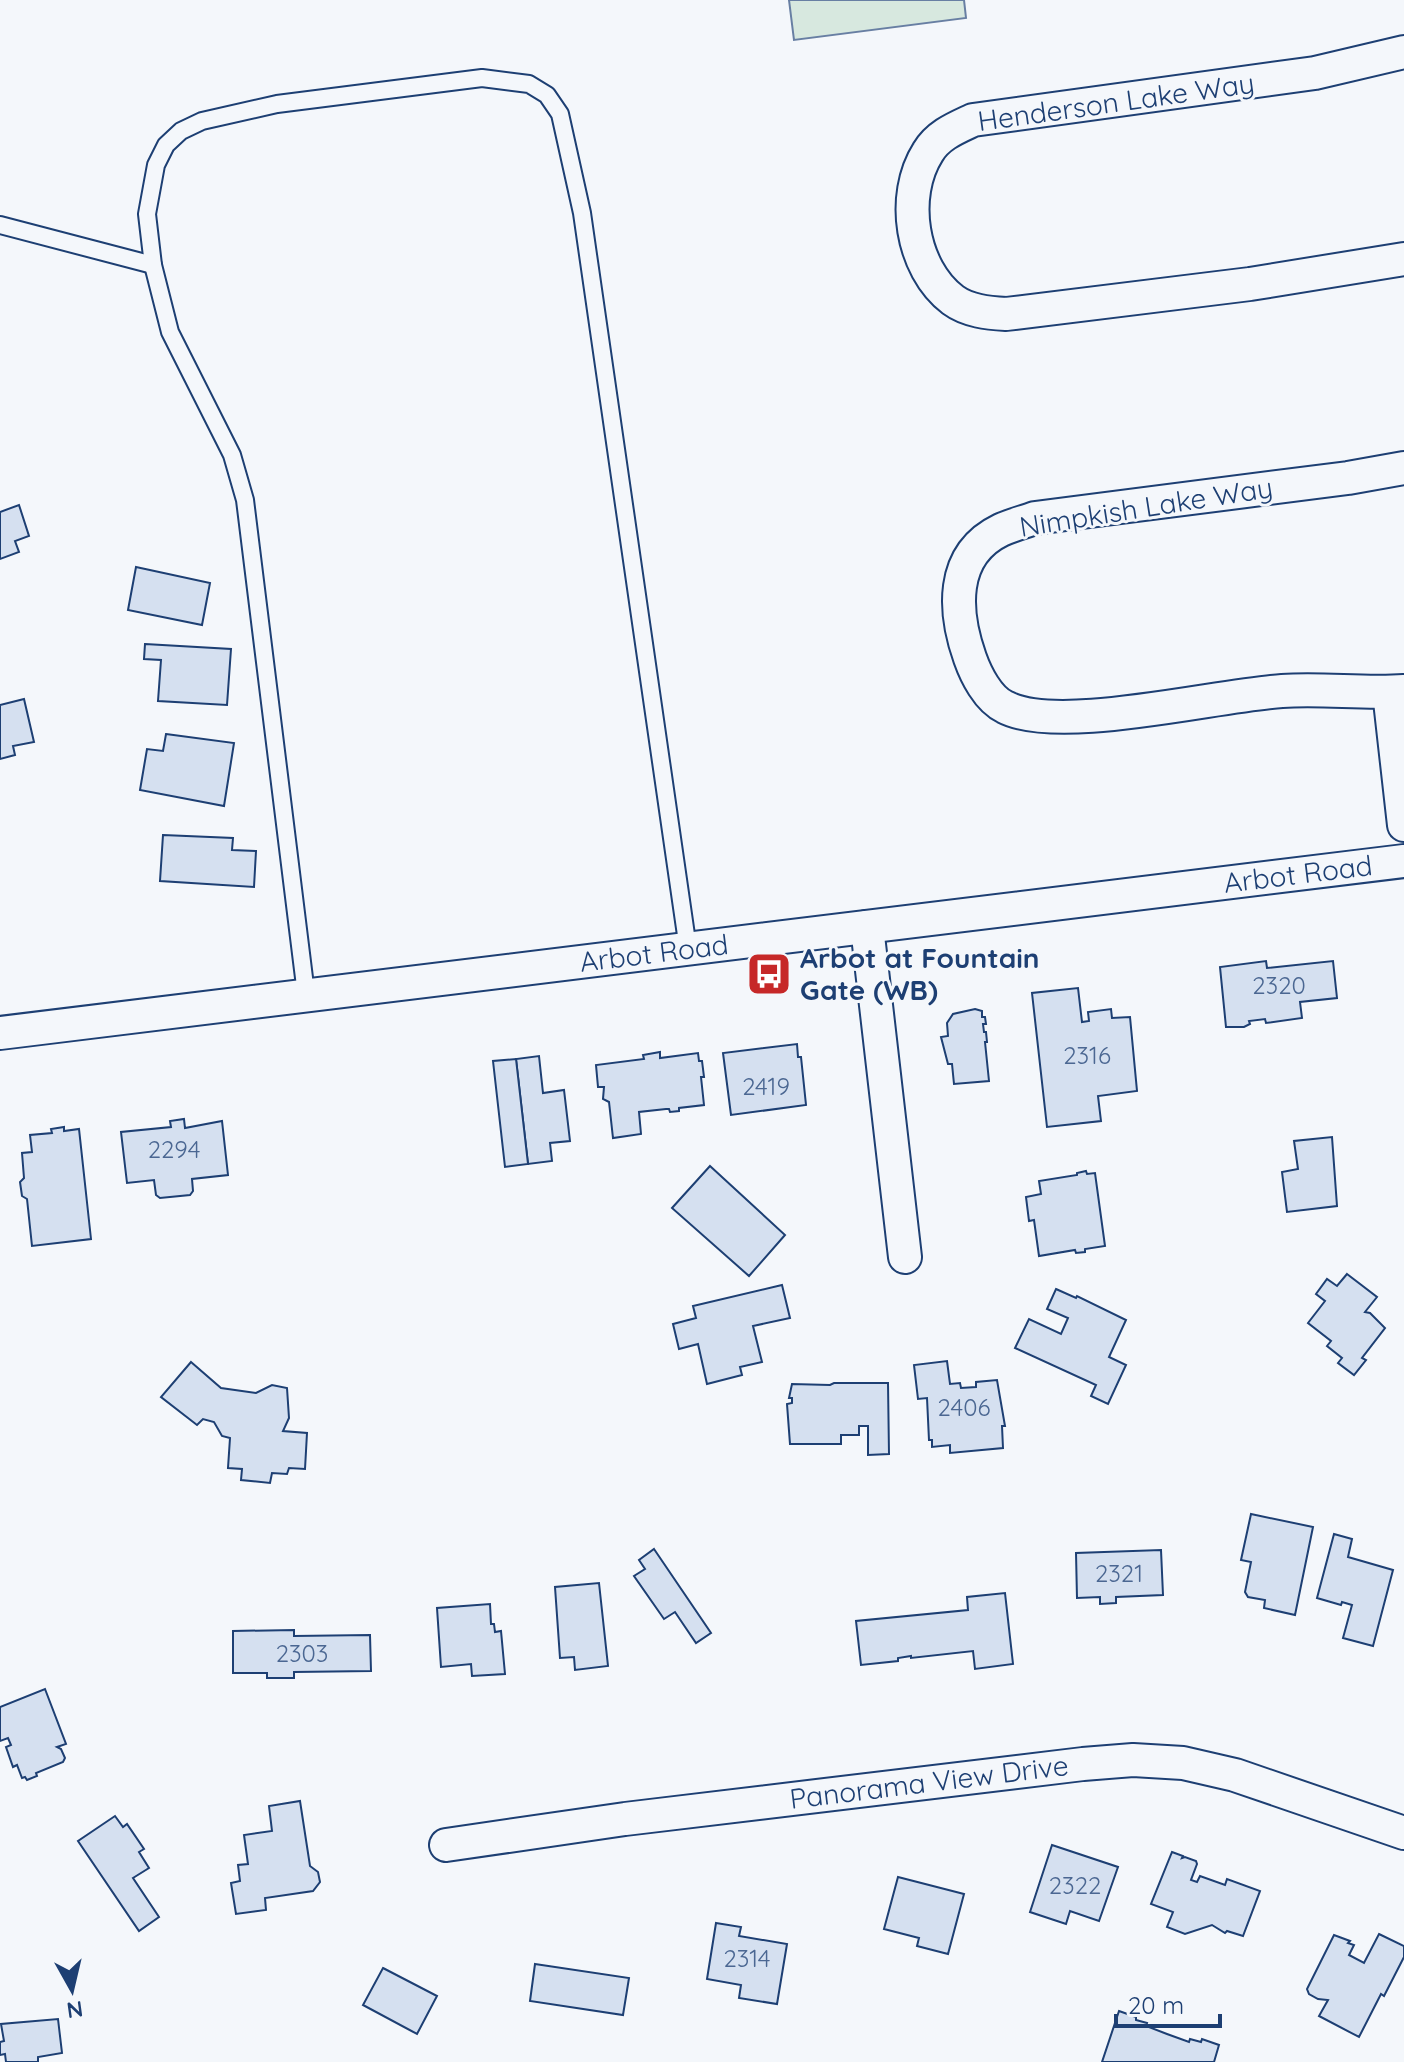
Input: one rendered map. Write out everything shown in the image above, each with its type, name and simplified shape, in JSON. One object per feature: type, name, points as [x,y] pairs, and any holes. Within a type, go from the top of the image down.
[{"type":"street","name":"Henderson Lake Way","points":[[1404,52],[1315,73],[973,120],[946,132],[928,150],[917,174],[912,205],[924,265],[937,285],[954,301],[988,313],[1006,314],[1234,286],[1404,259]]},
{"type":"street","name":"Nimpkish Lake Way","points":[[1396,692],[1278,691],[1094,715],[1036,717],[1003,707],[986,689],[973,665],[961,631],[958,589],[976,551],[998,531],[1035,518],[1404,468]]},
{"type":"street","points":[[1396,692],[1404,825]]},
{"type":"street","name":"Arbot Road","points":[[0,1033],[1404,861]]},
{"type":"street","points":[[867,927],[905,1257]]},
{"type":"street","name":"Panorama View Drive","points":[[446,1845],[625,1819],[1133,1760],[1183,1763],[1235,1775],[1404,1833]]},
{"type":"lane","points":[[306,994],[245,500],[232,455],[170,332],[153,265],[147,214],[156,165],[166,145],[181,131],[202,121],[277,104],[482,78],[529,84],[547,95],[560,114],[582,213],[688,949]]},
{"type":"lane","points":[[0,225],[153,265]]},
{"type":"shaded area","points":[[789,0],[964,0],[966,18],[794,40]]},
{"type":"building","points":[[19,505],[29,536],[15,541],[19,552],[0,559],[0,512]]},
{"type":"building","points":[[136,567],[210,583],[202,625],[128,610]]},
{"type":"building","points":[[145,644],[231,649],[227,705],[158,701],[161,660],[144,659]]},
{"type":"building","points":[[24,699],[34,742],[13,746],[15,755],[0,759],[0,705]]},
{"type":"building","points":[[166,734],[234,743],[224,806],[140,790],[147,749],[163,751]]},
{"type":"building","points":[[163,835],[233,838],[232,850],[256,851],[254,887],[160,881]]},
{"type":"building","points":[[1266,961],[1267,968],[1333,961],[1337,998],[1300,1002],[1302,1018],[1266,1023],[1265,1019],[1249,1021],[1250,1024],[1244,1027],[1226,1027],[1220,967]]},
{"type":"building","points":[[1078,988],[1082,1022],[1089,1021],[1088,1012],[1111,1009],[1112,1018],[1130,1017],[1137,1091],[1098,1096],[1101,1121],[1047,1127],[1032,993]]},
{"type":"building","points":[[975,1009],[982,1011],[982,1017],[985,1017],[986,1024],[983,1024],[989,1081],[954,1084],[952,1064],[948,1064],[941,1037],[948,1036],[947,1023],[953,1014]]},
{"type":"building","points":[[797,1044],[806,1105],[731,1115],[723,1053]]},
{"type":"building","points":[[660,1052],[660,1058],[698,1053],[704,1077],[701,1077],[704,1105],[670,1112],[666,1109],[639,1112],[641,1134],[613,1138],[609,1102],[603,1099],[604,1087],[598,1087],[596,1065],[644,1059],[643,1055]]},
{"type":"building","points":[[539,1056],[543,1093],[564,1090],[570,1141],[550,1143],[552,1161],[528,1164],[516,1059]]},
{"type":"building","points":[[516,1059],[528,1164],[505,1167],[493,1061]]},
{"type":"building","points":[[184,1119],[185,1128],[222,1121],[228,1175],[192,1179],[193,1191],[190,1195],[160,1198],[156,1195],[154,1180],[127,1183],[121,1132],[171,1127],[170,1121]]},
{"type":"building","points":[[64,1127],[64,1131],[79,1129],[91,1239],[32,1246],[27,1199],[22,1196],[20,1182],[24,1178],[22,1153],[32,1152],[30,1135],[52,1133],[51,1129]]},
{"type":"building","points":[[1332,1137],[1337,1206],[1287,1212],[1282,1172],[1298,1169],[1294,1141]]},
{"type":"building","points":[[710,1166],[785,1235],[749,1276],[672,1208]]},
{"type":"building","points":[[1086,1171],[1087,1174],[1095,1173],[1105,1246],[1085,1249],[1085,1252],[1076,1253],[1075,1250],[1039,1256],[1034,1220],[1029,1221],[1026,1197],[1041,1194],[1039,1181]]},
{"type":"building","points":[[1347,1274],[1377,1297],[1365,1312],[1385,1328],[1362,1358],[1366,1360],[1354,1375],[1338,1363],[1342,1358],[1327,1346],[1331,1341],[1308,1323],[1325,1301],[1316,1294],[1327,1279],[1337,1286]]},
{"type":"building","points":[[782,1285],[790,1318],[753,1326],[762,1362],[740,1367],[742,1375],[707,1384],[698,1344],[679,1349],[673,1324],[696,1318],[693,1306]]},
{"type":"building","points":[[1056,1289],[1126,1320],[1109,1357],[1126,1365],[1108,1404],[1091,1396],[1096,1385],[1015,1348],[1029,1319],[1061,1334],[1068,1318],[1047,1309]]},
{"type":"building","points":[[947,1361],[950,1384],[960,1383],[961,1388],[976,1387],[976,1382],[997,1380],[1005,1426],[1002,1426],[1003,1448],[950,1453],[950,1445],[932,1447],[927,1398],[918,1399],[914,1365]]},
{"type":"building","points":[[191,1362],[221,1388],[256,1393],[272,1385],[287,1388],[289,1418],[283,1431],[307,1433],[305,1469],[289,1468],[287,1474],[272,1473],[270,1483],[241,1480],[242,1469],[228,1468],[230,1438],[222,1436],[214,1422],[203,1419],[197,1425],[161,1397]]},
{"type":"building","points":[[888,1383],[889,1454],[868,1455],[868,1426],[859,1426],[859,1435],[841,1435],[841,1444],[790,1444],[787,1404],[792,1403],[792,1398],[789,1398],[792,1384]]},
{"type":"building","points":[[1251,1514],[1313,1527],[1295,1615],[1264,1608],[1265,1600],[1248,1597],[1245,1592],[1251,1562],[1241,1560]]},
{"type":"building","points":[[1334,1534],[1352,1539],[1348,1557],[1393,1570],[1373,1646],[1343,1638],[1352,1605],[1317,1598]]},
{"type":"building","points":[[654,1549],[711,1633],[696,1643],[675,1612],[664,1619],[634,1576],[645,1569],[639,1560]]},
{"type":"building","points":[[1161,1550],[1163,1595],[1116,1597],[1116,1603],[1100,1604],[1100,1597],[1077,1598],[1076,1553]]},
{"type":"building","points":[[599,1583],[608,1666],[575,1670],[574,1657],[560,1658],[555,1587]]},
{"type":"building","points":[[1005,1593],[1013,1664],[975,1669],[973,1651],[911,1656],[898,1658],[898,1661],[861,1665],[856,1621],[968,1610],[967,1597]]},
{"type":"building","points":[[490,1604],[491,1624],[494,1624],[495,1632],[501,1631],[505,1674],[472,1676],[471,1664],[441,1667],[437,1608]]},
{"type":"building","points":[[294,1630],[294,1636],[370,1635],[371,1671],[294,1672],[294,1678],[267,1678],[267,1673],[233,1673],[233,1631]]},
{"type":"building","points":[[45,1689],[66,1744],[57,1747],[65,1758],[63,1762],[27,1780],[22,1778],[17,1765],[13,1767],[6,1747],[11,1745],[8,1738],[0,1741],[0,1707]]},
{"type":"building","points":[[300,1801],[310,1866],[318,1872],[320,1882],[313,1891],[265,1898],[266,1910],[236,1914],[231,1883],[240,1881],[238,1865],[248,1864],[244,1835],[272,1831],[269,1806]]},
{"type":"building","points":[[115,1816],[123,1827],[127,1824],[144,1849],[139,1852],[149,1868],[133,1878],[159,1917],[139,1931],[78,1841]]},
{"type":"building","points":[[1052,1845],[1118,1867],[1099,1921],[1070,1911],[1066,1924],[1030,1912]]},
{"type":"building","points":[[1172,1852],[1196,1861],[1191,1880],[1197,1882],[1200,1876],[1225,1885],[1227,1879],[1260,1891],[1243,1936],[1225,1933],[1212,1925],[1185,1934],[1167,1927],[1173,1912],[1151,1904]]},
{"type":"building","points":[[898,1877],[964,1894],[948,1954],[917,1946],[919,1938],[884,1929]]},
{"type":"building","points":[[716,1923],[741,1927],[739,1936],[787,1944],[777,2004],[739,1998],[741,1985],[707,1979]]},
{"type":"building","points":[[1379,1934],[1404,1946],[1404,1957],[1359,2037],[1319,2016],[1328,2000],[1318,1999],[1307,1989],[1334,1935],[1350,1941],[1348,1943],[1354,1945],[1349,1955],[1364,1963]]},
{"type":"building","points":[[535,1964],[629,1978],[623,2015],[530,2001]]},
{"type":"building","points":[[383,1968],[437,1996],[417,2034],[363,2005]]},
{"type":"building","points":[[1119,2011],[1147,2023],[1146,2026],[1189,2042],[1190,2039],[1201,2042],[1202,2039],[1219,2045],[1214,2062],[1102,2062]]},
{"type":"building","points":[[58,2019],[62,2053],[38,2057],[38,2062],[6,2062],[5,2054],[0,2055],[0,2042],[4,2041],[1,2024]]},
{"type":"place","name":"Arbot at Fountain Gate (WB)","points":[[769,974]]}]
